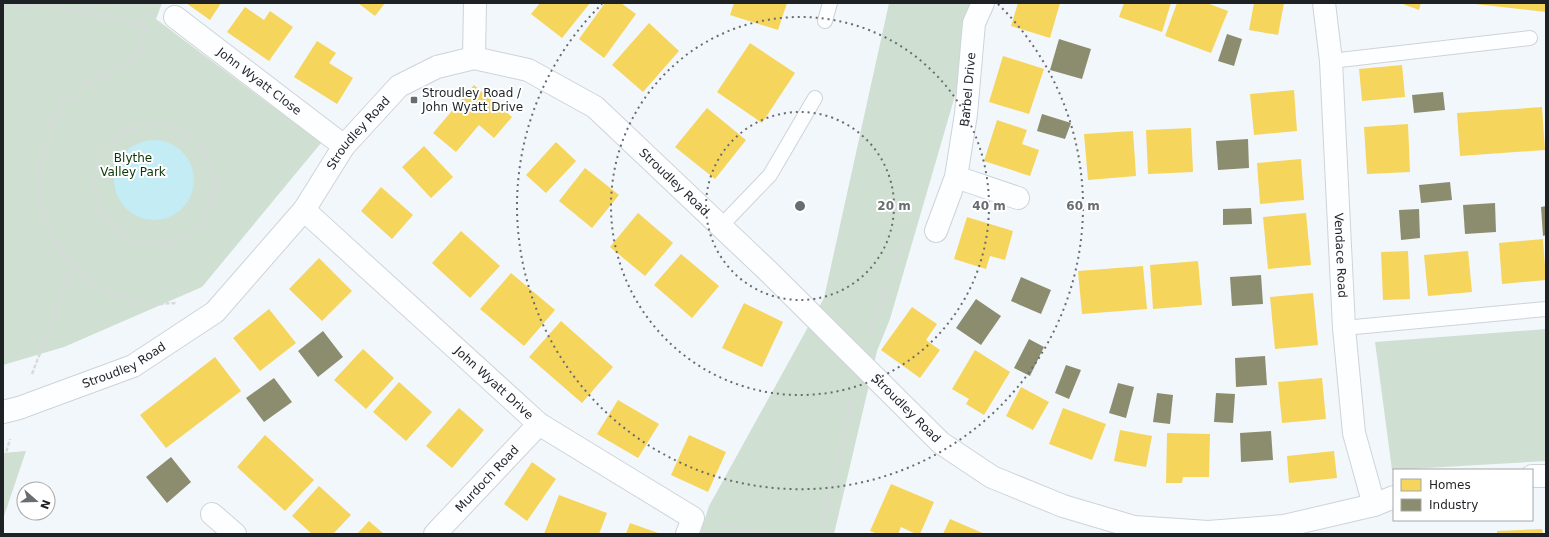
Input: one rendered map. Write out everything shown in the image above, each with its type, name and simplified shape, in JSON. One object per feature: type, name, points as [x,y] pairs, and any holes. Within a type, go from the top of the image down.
[{"type":"street","points":[[474,58],[475,3]]},
{"type":"street","name":"Barbel Drive","points":[[936,231],[956,177],[966,114],[974,24],[983,3]]},
{"type":"street","name":"Vendace Road","points":[[1324,3],[1332,61],[1344,328],[1354,433],[1384,501]]},
{"type":"street","name":"John Wyatt Close","points":[[175,17],[344,146]]},
{"type":"street","name":"Stroudley Road","points":[[11,410],[132,366],[215,312],[304,210],[344,146],[399,86],[437,67],[474,58],[528,70],[595,107],[720,226],[942,443],[992,477],[1063,506],[1134,527],[1208,532],[1284,530],[1384,501]]},
{"type":"street","points":[[956,177],[1018,198]]},
{"type":"street","name":"John Wyatt Drive","points":[[304,210],[539,424],[690,526]]},
{"type":"street","name":"Murdoch Road","points":[[436,534],[539,424]]},
{"type":"street","points":[[1533,476],[1546,476]]},
{"type":"street","points":[[212,514],[235,534]]},
{"type":"lane","points":[[825,21],[830,3]]},
{"type":"lane","points":[[1332,61],[1530,38]]},
{"type":"lane","points":[[720,226],[770,175],[815,98]]},
{"type":"lane","points":[[1344,328],[1546,309]]},
{"type":"path","points":[[3,7],[28,5],[59,7],[102,15],[141,27],[154,36]]},
{"type":"path","points":[[147,9],[141,27],[136,57],[118,68],[90,80],[63,105],[50,125],[38,180],[41,208],[49,230],[60,249],[73,267],[90,280],[121,297],[149,304],[198,303],[215,312]]},
{"type":"path","points":[[158,125],[175,128],[193,139],[206,154],[211,165],[214,186],[209,210],[197,227],[180,239],[166,244],[145,244],[125,238],[112,228],[100,211],[95,194],[95,173],[103,153],[126,132],[137,127],[158,125]]},
{"type":"path","points":[[820,534],[860,362],[908,228]]},
{"type":"path","points":[[3,463],[11,410],[73,267]]},
{"type":"path","points":[[690,526],[770,534]]},
{"type":"green space","name":"Blythe Valley Park","points":[[3,3],[162,3],[156,19],[321,143],[202,287],[64,347],[3,365]]},
{"type":"green space","points":[[889,3],[982,3],[890,319],[877,351],[834,534],[700,534],[709,506],[824,298]]},
{"type":"green space","points":[[1546,329],[1546,461],[1392,470],[1375,342]]},
{"type":"green space","points":[[26,451],[3,519],[3,453]]},
{"type":"water","points":[[154,140],[169,143],[182,152],[191,165],[194,180],[191,195],[182,208],[169,217],[154,220],[139,217],[126,208],[117,195],[114,180],[117,165],[126,152],[139,143]]},
{"type":"building: Homes","points":[[186,3],[221,3],[210,20]]},
{"type":"building: Homes","points":[[358,3],[385,3],[375,16]]},
{"type":"building: Homes","points":[[540,3],[590,3],[562,38],[531,14]]},
{"type":"building: Homes","points":[[605,3],[621,3],[636,14],[604,58],[579,39]]},
{"type":"building: Homes","points":[[734,3],[787,3],[778,30],[730,15]]},
{"type":"building: Homes","points":[[1018,3],[1060,3],[1050,38],[1011,26]]},
{"type":"building: Homes","points":[[1124,3],[1171,3],[1162,32],[1119,17]]},
{"type":"building: Homes","points":[[1177,3],[1207,3],[1228,11],[1211,53],[1165,36]]},
{"type":"building: Homes","points":[[1254,3],[1284,3],[1278,35],[1249,30]]},
{"type":"building: Homes","points":[[1400,3],[1421,3],[1419,10]]},
{"type":"building: Homes","points":[[1546,3],[1546,12],[1475,4]]},
{"type":"building: Homes","points":[[245,7],[264,20],[270,11],[293,27],[269,61],[227,32]]},
{"type":"building: Homes","points":[[649,23],[679,51],[643,92],[612,65]]},
{"type":"building: Homes","points":[[317,41],[336,53],[329,63],[353,78],[337,104],[294,77]]},
{"type":"building: Homes","points":[[750,43],[795,73],[762,123],[717,92]]},
{"type":"building: Homes","points":[[1003,56],[1044,69],[1029,114],[989,102]]},
{"type":"building: Homes","points":[[1402,65],[1405,97],[1362,101],[1359,69]]},
{"type":"building: Homes","points":[[474,85],[512,117],[494,138],[479,125],[456,152],[433,133]]},
{"type":"building: Homes","points":[[1294,90],[1297,131],[1254,135],[1250,94]]},
{"type":"building: Homes","points":[[1542,107],[1545,150],[1460,156],[1457,113]]},
{"type":"building: Homes","points":[[707,108],[746,140],[715,179],[675,147]]},
{"type":"building: Homes","points":[[997,120],[1027,130],[1022,144],[1039,150],[1030,176],[984,161]]},
{"type":"building: Homes","points":[[1408,124],[1410,172],[1367,174],[1364,127]]},
{"type":"building: Homes","points":[[1191,128],[1193,172],[1148,174],[1146,130]]},
{"type":"building: Homes","points":[[1133,131],[1136,176],[1088,180],[1084,134]]},
{"type":"building: Homes","points":[[556,142],[576,161],[546,193],[526,175]]},
{"type":"building: Homes","points":[[424,146],[453,177],[431,198],[402,167]]},
{"type":"building: Homes","points":[[1301,159],[1304,200],[1260,204],[1257,163]]},
{"type":"building: Homes","points":[[585,168],[619,195],[592,228],[559,201]]},
{"type":"building: Homes","points":[[381,187],[413,215],[392,239],[361,211]]},
{"type":"building: Homes","points":[[638,213],[673,243],[645,276],[610,247]]},
{"type":"building: Homes","points":[[1306,213],[1311,265],[1268,269],[1263,217]]},
{"type":"building: Homes","points":[[967,217],[1013,231],[1005,260],[990,256],[986,269],[954,259]]},
{"type":"building: Homes","points":[[461,231],[500,266],[470,298],[432,263]]},
{"type":"building: Homes","points":[[1543,239],[1546,280],[1502,284],[1499,243]]},
{"type":"building: Homes","points":[[1408,251],[1410,299],[1383,300],[1381,252]]},
{"type":"building: Homes","points":[[1468,251],[1472,292],[1428,296],[1424,255]]},
{"type":"building: Homes","points":[[681,254],[719,286],[692,318],[654,285]]},
{"type":"building: Homes","points":[[319,258],[352,291],[322,321],[289,289]]},
{"type":"building: Homes","points":[[1198,261],[1202,305],[1153,309],[1150,265]]},
{"type":"building: Homes","points":[[1143,266],[1147,309],[1082,314],[1078,271]]},
{"type":"building: Homes","points":[[511,273],[555,310],[524,346],[480,309]]},
{"type":"building: Homes","points":[[1313,293],[1318,345],[1275,349],[1270,297]]},
{"type":"building: Homes","points":[[744,303],[783,322],[762,367],[722,348]]},
{"type":"building: Homes","points":[[912,307],[937,324],[926,340],[940,350],[920,378],[881,350]]},
{"type":"building: Homes","points":[[269,309],[296,343],[260,371],[233,338]]},
{"type":"building: Homes","points":[[561,321],[613,367],[582,403],[529,357]]},
{"type":"building: Homes","points":[[363,349],[394,378],[366,409],[334,380]]},
{"type":"building: Homes","points":[[975,350],[1010,372],[984,415],[966,404],[969,399],[952,389]]},
{"type":"building: Homes","points":[[215,357],[241,391],[166,448],[140,415]]},
{"type":"building: Homes","points":[[1322,378],[1326,419],[1282,423],[1278,382]]},
{"type":"building: Homes","points":[[399,382],[432,412],[406,441],[373,412]]},
{"type":"building: Homes","points":[[1021,387],[1049,402],[1033,430],[1006,416]]},
{"type":"building: Homes","points":[[618,400],[659,424],[638,458],[597,434]]},
{"type":"building: Homes","points":[[459,408],[484,430],[452,468],[426,446]]},
{"type":"building: Homes","points":[[1063,408],[1106,424],[1092,460],[1049,444]]},
{"type":"building: Homes","points":[[1120,430],[1152,436],[1146,467],[1114,461]]},
{"type":"building: Homes","points":[[1167,433],[1210,434],[1209,477],[1183,477],[1182,483],[1166,483]]},
{"type":"building: Homes","points":[[265,435],[314,480],[285,511],[237,467]]},
{"type":"building: Homes","points":[[689,435],[726,452],[708,492],[671,475]]},
{"type":"building: Homes","points":[[1334,451],[1337,478],[1289,483],[1287,456]]},
{"type":"building: Homes","points":[[532,462],[556,479],[527,521],[504,504]]},
{"type":"building: Homes","points":[[891,484],[934,502],[920,534],[916,534],[901,527],[898,534],[878,534],[870,531]]},
{"type":"building: Homes","points":[[319,486],[351,515],[333,534],[312,534],[292,516]]},
{"type":"building: Homes","points":[[559,495],[607,513],[599,534],[544,534]]},
{"type":"building: Homes","points":[[950,519],[985,534],[943,534]]},
{"type":"building: Homes","points":[[369,521],[384,534],[357,534]]},
{"type":"building: Homes","points":[[630,523],[661,534],[626,534]]},
{"type":"building: Homes","points":[[1542,529],[1543,534],[1497,534],[1497,531]]},
{"type":"building: Industry","points":[[1227,34],[1242,39],[1234,66],[1218,61]]},
{"type":"building: Industry","points":[[1059,39],[1091,49],[1082,79],[1050,70]]},
{"type":"building: Industry","points":[[1443,92],[1445,110],[1414,113],[1412,95]]},
{"type":"building: Industry","points":[[1042,114],[1071,123],[1065,139],[1037,131]]},
{"type":"building: Industry","points":[[1248,139],[1249,168],[1218,170],[1216,141]]},
{"type":"building: Industry","points":[[1450,182],[1452,200],[1421,203],[1419,185]]},
{"type":"building: Industry","points":[[1495,203],[1496,232],[1465,234],[1463,205]]},
{"type":"building: Industry","points":[[1546,206],[1546,235],[1543,236],[1541,207]]},
{"type":"building: Industry","points":[[1251,208],[1252,224],[1223,225],[1223,209]]},
{"type":"building: Industry","points":[[1419,209],[1420,238],[1401,240],[1399,210]]},
{"type":"building: Industry","points":[[1261,275],[1263,304],[1232,306],[1230,277]]},
{"type":"building: Industry","points":[[1021,277],[1051,290],[1041,314],[1011,301]]},
{"type":"building: Industry","points":[[976,299],[1001,316],[981,345],[956,328]]},
{"type":"building: Industry","points":[[323,331],[343,357],[318,377],[298,351]]},
{"type":"building: Industry","points":[[1029,339],[1044,347],[1030,376],[1014,368]]},
{"type":"building: Industry","points":[[1265,356],[1267,385],[1236,387],[1235,358]]},
{"type":"building: Industry","points":[[1066,365],[1081,370],[1069,399],[1055,393]]},
{"type":"building: Industry","points":[[274,378],[292,402],[264,422],[246,398]]},
{"type":"building: Industry","points":[[1118,383],[1134,387],[1126,418],[1109,413]]},
{"type":"building: Industry","points":[[1157,393],[1173,395],[1170,424],[1153,422]]},
{"type":"building: Industry","points":[[1216,393],[1235,394],[1233,423],[1214,422]]},
{"type":"building: Industry","points":[[1271,431],[1273,460],[1241,462],[1240,433]]},
{"type":"building: Industry","points":[[171,457],[191,482],[167,503],[146,477]]},
{"type":"place","name":"Stroudley Road / John Wyatt Drive","points":[[414,100]]}]
